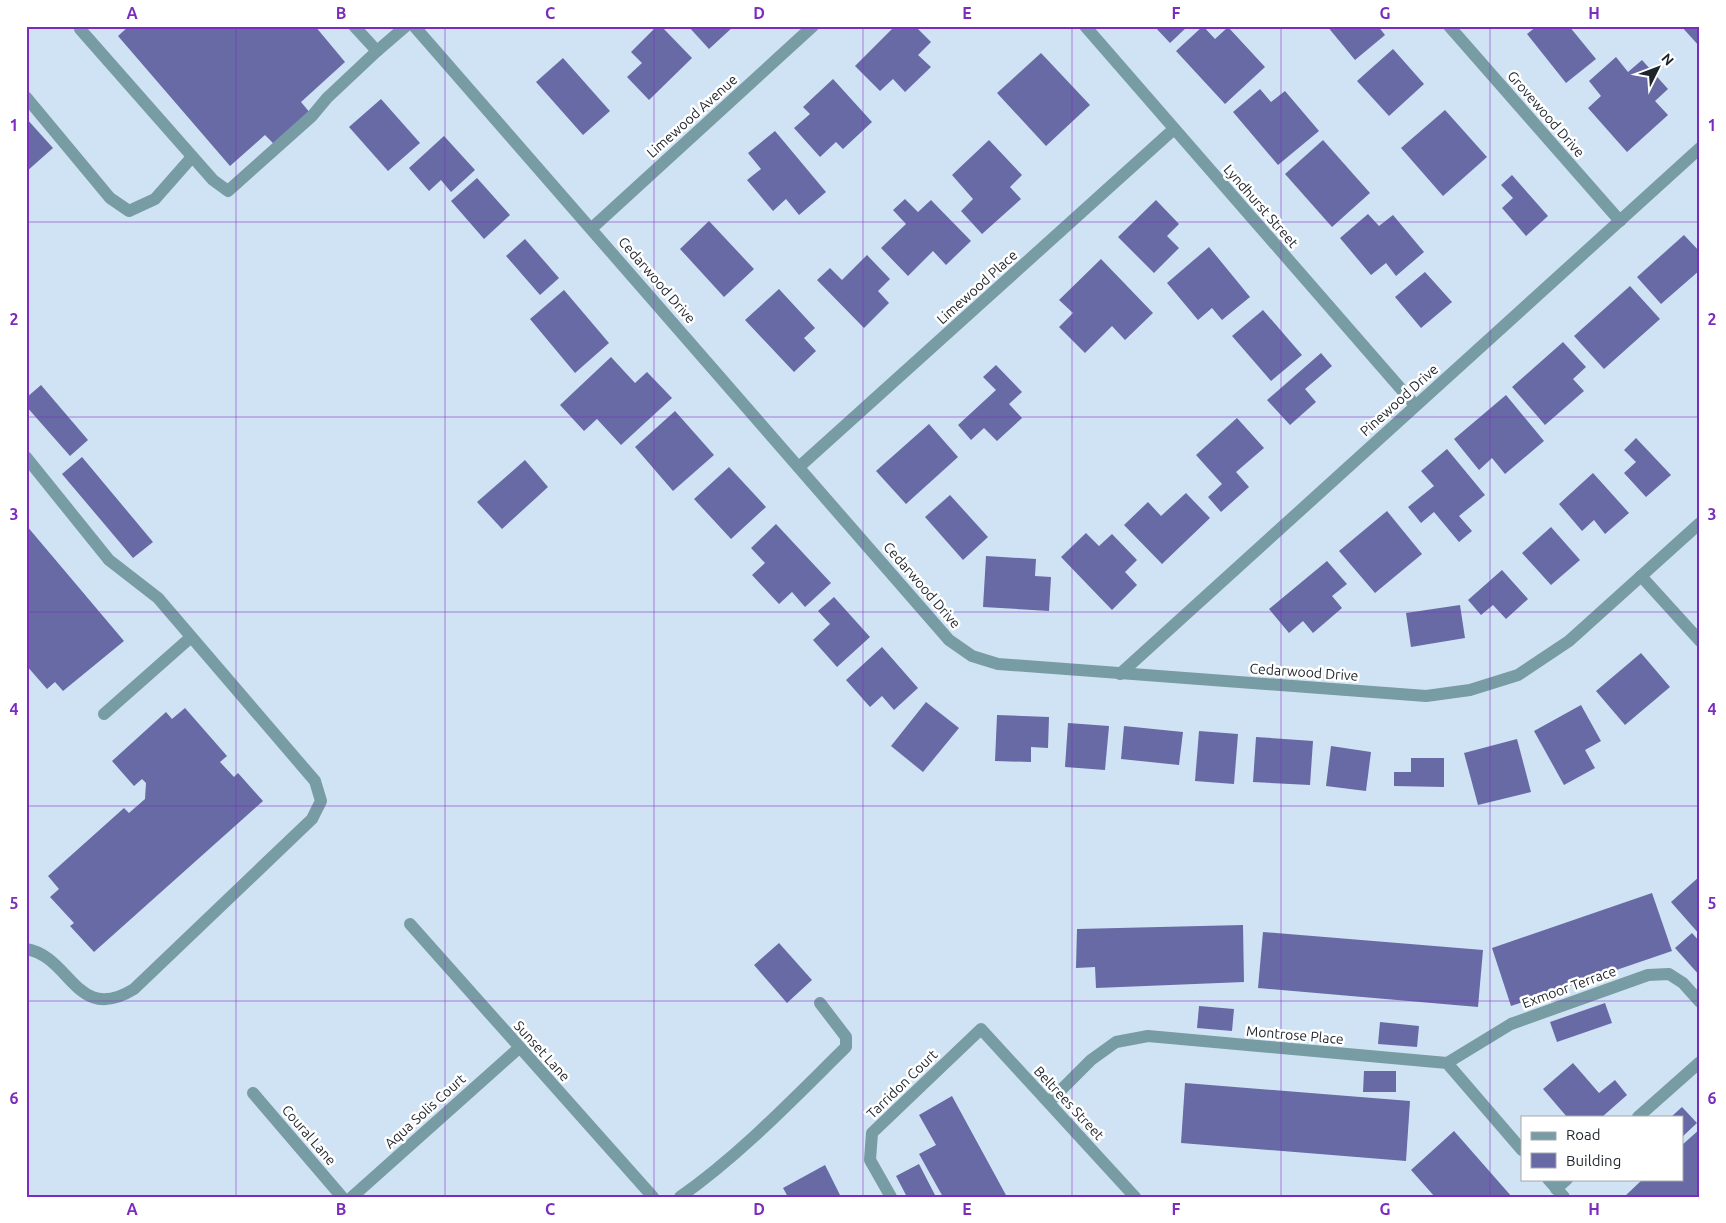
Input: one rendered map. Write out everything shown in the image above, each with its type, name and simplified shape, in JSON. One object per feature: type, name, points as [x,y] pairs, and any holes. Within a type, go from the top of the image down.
[{"type":"street","points":[[354,26],[377,51]]},
{"type":"street","points":[[81,27],[192,157],[213,180],[228,191],[312,116],[327,98],[406,26]]},
{"type":"street","name":"Cedarwood Drive","points":[[414,26],[592,228],[949,640],[972,656],[998,664],[1426,696],[1470,690],[1518,675],[1569,641],[1700,523]]},
{"type":"street","name":"Limewood Avenue","points":[[592,228],[813,26]]},
{"type":"street","name":"Lyndhurst Street","points":[[1085,26],[1415,405]]},
{"type":"street","name":"Grovewood Drive","points":[[1449,26],[1620,221]]},
{"type":"street","points":[[26,97],[110,198],[129,211],[156,199],[192,157]]},
{"type":"street","name":"Limewood Place","points":[[799,467],[1174,129]]},
{"type":"street","name":"Pinewood Drive","points":[[1120,674],[1700,148]]},
{"type":"street","points":[[26,457],[109,560],[158,598],[190,638],[314,781],[321,801],[312,819],[134,989],[121,997],[91,998],[76,988],[45,956],[26,949]]},
{"type":"street","points":[[1641,576],[1700,641]]},
{"type":"street","points":[[104,714],[190,638]]},
{"type":"street","name":"Sunset Lane","points":[[410,924],[653,1197]]},
{"type":"street","name":"Exmoor Terrace","points":[[1447,1063],[1511,1024],[1648,975],[1669,974],[1683,983],[1700,1002]]},
{"type":"street","points":[[680,1197],[701,1182],[781,1111],[846,1047],[846,1037],[820,1003]]},
{"type":"street","name":"Beltrees Street","points":[[981,1029],[1135,1197]]},
{"type":"street","name":"Tarridon Court","points":[[891,1197],[870,1160],[872,1133],[981,1029]]},
{"type":"street","name":"Montrose Place","points":[[1049,1102],[1091,1060],[1116,1042],[1148,1036],[1447,1063]]},
{"type":"street","name":"Aqua Solis Court","points":[[352,1197],[519,1048]]},
{"type":"street","points":[[1639,1116],[1700,1062]]},
{"type":"street","points":[[1447,1063],[1521,1149]]},
{"type":"street","name":"Coural Lane","points":[[253,1093],[342,1197]]},
{"type":"street","points":[[1556,1188],[1566,1180]]},
{"type":"building","points":[[129,26],[315,26],[345,62],[301,102],[311,114],[274,144],[265,135],[230,166],[118,36]]},
{"type":"building","points":[[657,26],[661,26],[692,58],[649,100],[627,77],[642,63],[631,52]]},
{"type":"building","points":[[688,26],[734,26],[709,49]]},
{"type":"building","points":[[895,26],[915,26],[931,42],[918,55],[931,67],[905,92],[893,79],[880,91],[855,66]]},
{"type":"building","points":[[1154,26],[1188,26],[1170,43]]},
{"type":"building","points":[[1203,26],[1215,39],[1228,27],[1265,67],[1225,104],[1176,51]]},
{"type":"building","points":[[1327,26],[1378,26],[1385,35],[1355,60]]},
{"type":"building","points":[[1537,26],[1569,26],[1596,59],[1566,83],[1527,34]]},
{"type":"building","points":[[1681,26],[1700,26],[1700,47]]},
{"type":"building","points":[[1393,49],[1424,84],[1389,116],[1357,81]]},
{"type":"building","points":[[1041,53],[1090,105],[1046,146],[997,93]]},
{"type":"building","points":[[1616,57],[1628,72],[1642,60],[1668,89],[1655,101],[1668,115],[1627,152],[1588,108],[1601,96],[1589,81]]},
{"type":"building","points":[[563,58],[610,111],[583,135],[536,82]]},
{"type":"building","points":[[833,79],[872,122],[843,149],[836,142],[820,157],[794,128],[810,114],[803,107]]},
{"type":"building","points":[[1260,89],[1271,102],[1285,91],[1319,131],[1278,165],[1233,112]]},
{"type":"building","points":[[381,99],[420,143],[388,171],[349,127]]},
{"type":"building","points":[[1445,110],[1487,157],[1443,196],[1401,148]]},
{"type":"building","points":[[26,118],[53,148],[26,172]]},
{"type":"building","points":[[775,131],[826,192],[799,215],[786,199],[773,211],[747,180],[761,169],[748,153]]},
{"type":"building","points":[[444,136],[475,170],[451,192],[441,180],[429,191],[409,168]]},
{"type":"building","points":[[989,140],[1022,175],[1010,187],[1021,199],[982,234],[961,211],[973,199],[952,175]]},
{"type":"building","points":[[1323,140],[1370,193],[1332,227],[1285,174]]},
{"type":"building","points":[[1512,175],[1548,216],[1526,236],[1502,208],[1513,198],[1501,185]]},
{"type":"building","points":[[477,178],[510,215],[484,239],[451,201]]},
{"type":"building","points":[[905,199],[918,212],[931,200],[971,241],[946,265],[933,251],[908,276],[881,248],[906,224],[893,210]]},
{"type":"building","points":[[1156,200],[1179,224],[1167,236],[1179,248],[1154,273],[1118,237]]},
{"type":"building","points":[[1368,214],[1379,226],[1393,215],[1424,252],[1396,276],[1386,263],[1371,275],[1340,238]]},
{"type":"building","points":[[709,221],[754,269],[724,297],[680,249]]},
{"type":"building","points":[[1684,235],[1700,252],[1700,270],[1661,304],[1637,277]]},
{"type":"building","points":[[525,239],[559,278],[540,295],[506,256]]},
{"type":"building","points":[[1209,247],[1250,297],[1222,320],[1212,308],[1198,320],[1167,283]]},
{"type":"building","points":[[867,255],[890,279],[878,291],[889,303],[864,328],[817,280],[830,268],[842,280]]},
{"type":"building","points":[[1101,259],[1153,313],[1125,340],[1112,326],[1085,353],[1059,327],[1073,313],[1059,300]]},
{"type":"building","points":[[1425,272],[1452,302],[1421,328],[1395,297]]},
{"type":"building","points":[[1630,286],[1660,319],[1604,369],[1574,336]]},
{"type":"building","points":[[779,289],[815,328],[804,338],[816,351],[794,372],[745,320]]},
{"type":"building","points":[[564,290],[609,343],[575,373],[530,319]]},
{"type":"building","points":[[1263,310],[1302,355],[1271,381],[1232,336]]},
{"type":"building","points":[[1563,342],[1586,367],[1573,379],[1584,391],[1545,425],[1512,387]]},
{"type":"building","points":[[1321,353],[1332,366],[1305,389],[1316,402],[1290,425],[1267,400]]},
{"type":"building","points":[[611,357],[635,383],[647,372],[672,398],[621,445],[597,419],[584,431],[560,405]]},
{"type":"building","points":[[996,365],[1022,392],[1009,404],[1022,418],[997,441],[984,428],[971,440],[958,425],[996,390],[983,377]]},
{"type":"building","points":[[41,385],[88,440],[70,456],[26,406],[26,398]]},
{"type":"building","points":[[1506,395],[1544,441],[1505,474],[1492,458],[1479,470],[1454,439]]},
{"type":"building","points":[[675,411],[714,455],[673,491],[635,447]]},
{"type":"building","points":[[1237,418],[1264,448],[1236,472],[1249,487],[1221,512],[1208,497],[1222,484],[1196,455]]},
{"type":"building","points":[[929,424],[958,457],[906,504],[876,471]]},
{"type":"building","points":[[1636,438],[1671,475],[1646,497],[1624,473],[1636,462],[1624,450]]},
{"type":"building","points":[[1447,449],[1485,495],[1459,516],[1472,531],[1459,542],[1434,512],[1421,523],[1408,507],[1434,486],[1421,471]]},
{"type":"building","points":[[82,457],[153,542],[133,558],[62,474]]},
{"type":"building","points":[[525,460],[548,487],[502,529],[477,502]]},
{"type":"building","points":[[729,467],[766,507],[731,539],[694,499]]},
{"type":"building","points":[[1593,473],[1629,513],[1605,534],[1594,520],[1582,531],[1559,504]]},
{"type":"building","points":[[1186,493],[1210,518],[1162,564],[1124,525],[1148,502],[1161,516]]},
{"type":"building","points":[[950,495],[988,537],[963,560],[925,517]]},
{"type":"building","points":[[1387,511],[1422,554],[1375,593],[1339,551]]},
{"type":"building","points":[[776,524],[831,583],[805,607],[792,592],[779,604],[752,575],[765,563],[751,548]]},
{"type":"building","points":[[26,525],[124,641],[63,691],[55,682],[47,689],[26,665]]},
{"type":"building","points":[[1551,527],[1580,560],[1551,585],[1522,553]]},
{"type":"building","points":[[1086,533],[1099,546],[1112,534],[1137,560],[1125,572],[1137,585],[1112,610],[1061,557]]},
{"type":"building","points":[[986,556],[1036,559],[1035,576],[1051,577],[1049,611],[983,607]]},
{"type":"building","points":[[1327,561],[1347,584],[1332,596],[1342,608],[1313,633],[1303,621],[1289,633],[1269,609]]},
{"type":"building","points":[[1502,570],[1528,599],[1506,619],[1493,605],[1481,615],[1468,600]]},
{"type":"building","points":[[834,597],[870,637],[837,667],[813,640],[830,624],[818,611]]},
{"type":"building","points":[[1460,605],[1465,638],[1411,647],[1406,613]]},
{"type":"building","points":[[882,647],[918,688],[894,710],[882,696],[870,707],[846,680]]},
{"type":"building","points":[[1641,653],[1670,687],[1625,725],[1596,691]]},
{"type":"building","points":[[926,702],[959,728],[923,772],[891,746]]},
{"type":"building","points":[[1581,705],[1601,741],[1585,750],[1595,768],[1564,785],[1534,731]]},
{"type":"building","points":[[185,708],[227,756],[220,762],[234,777],[238,773],[263,801],[94,952],[70,926],[74,923],[50,897],[59,889],[48,876],[124,808],[129,813],[145,799],[146,783],[142,779],[134,786],[112,761],[166,712],[172,719]]},
{"type":"building","points":[[997,715],[1049,717],[1048,748],[1031,747],[1031,762],[995,761]]},
{"type":"building","points":[[1068,723],[1109,726],[1105,770],[1065,767]]},
{"type":"building","points":[[1124,726],[1183,732],[1179,765],[1121,759]]},
{"type":"building","points":[[1199,731],[1238,734],[1234,784],[1195,781]]},
{"type":"building","points":[[1256,737],[1313,741],[1310,785],[1253,782]]},
{"type":"building","points":[[1517,739],[1531,792],[1478,805],[1464,753]]},
{"type":"building","points":[[1331,746],[1371,752],[1366,791],[1326,786]]},
{"type":"building","points":[[1411,758],[1444,758],[1444,787],[1394,786],[1394,772],[1411,772]]},
{"type":"building","points":[[1700,876],[1700,935],[1671,902]]},
{"type":"building","points":[[1652,893],[1672,951],[1511,1006],[1492,948]]},
{"type":"building","points":[[1243,925],[1244,982],[1096,988],[1095,967],[1076,968],[1077,929]]},
{"type":"building","points":[[1263,932],[1483,950],[1478,1007],[1258,988]]},
{"type":"building","points":[[1692,933],[1700,942],[1700,976],[1675,948]]},
{"type":"building","points":[[779,943],[812,980],[787,1003],[754,965]]},
{"type":"building","points":[[1605,1003],[1612,1023],[1557,1042],[1550,1022]]},
{"type":"building","points":[[1199,1006],[1234,1009],[1232,1031],[1197,1028]]},
{"type":"building","points":[[1380,1022],[1419,1026],[1417,1047],[1378,1044]]},
{"type":"building","points":[[1573,1063],[1599,1093],[1615,1080],[1627,1095],[1603,1116],[1566,1116],[1543,1089]]},
{"type":"building","points":[[1364,1071],[1396,1071],[1396,1092],[1363,1092]]},
{"type":"building","points":[[1185,1083],[1410,1101],[1406,1161],[1181,1143]]},
{"type":"building","points":[[952,1096],[1007,1197],[943,1197],[919,1154],[936,1145],[919,1115]]},
{"type":"building","points":[[1682,1107],[1697,1123],[1684,1135],[1684,1116],[1672,1116]]},
{"type":"building","points":[[1700,1129],[1700,1197],[1624,1197],[1642,1180],[1684,1180],[1684,1143]]},
{"type":"building","points":[[1454,1131],[1512,1197],[1435,1197],[1411,1170]]},
{"type":"building","points":[[919,1164],[936,1197],[907,1197],[896,1176]]},
{"type":"building","points":[[825,1165],[841,1197],[788,1197],[783,1188]]}]
